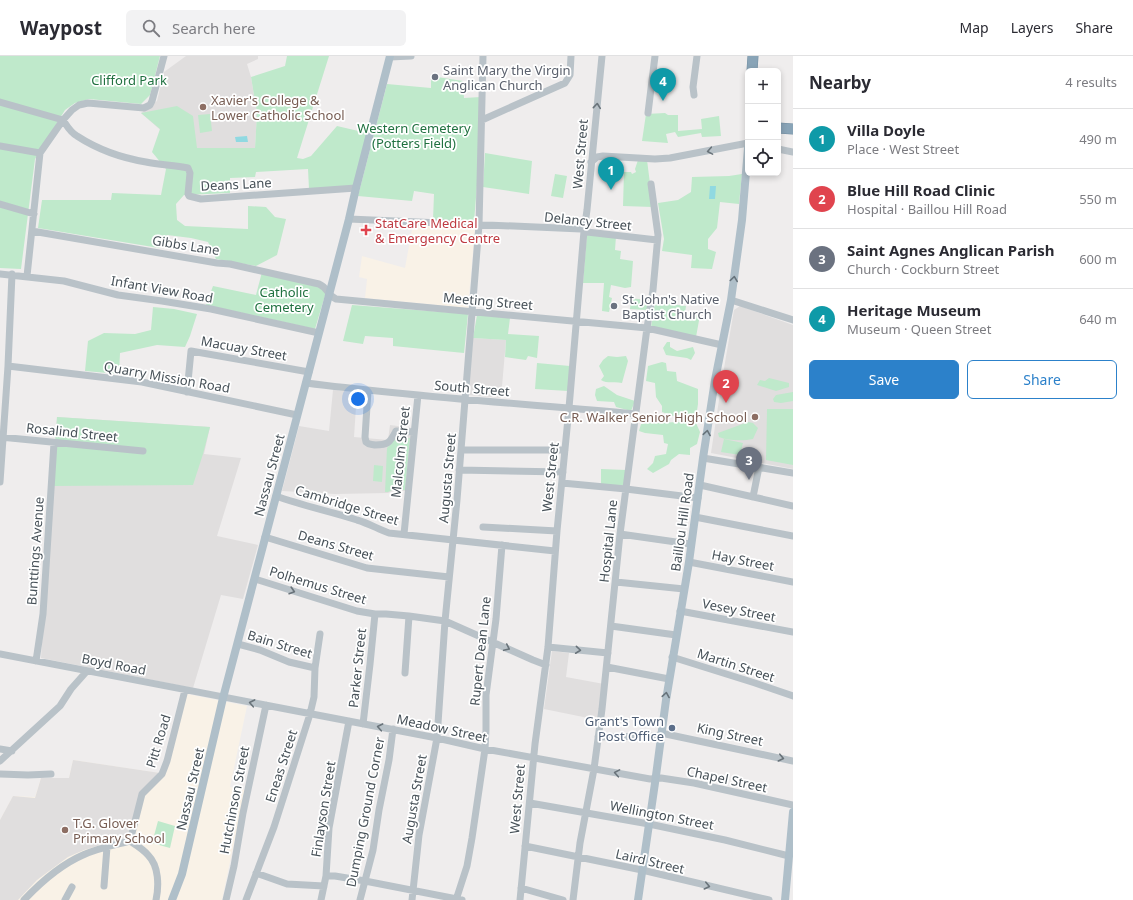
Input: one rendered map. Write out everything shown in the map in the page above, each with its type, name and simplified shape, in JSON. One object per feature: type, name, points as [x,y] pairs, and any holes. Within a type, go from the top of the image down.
[{"type":"highway","points":[[752,68],[753,56]]},
{"type":"highway","points":[[781,128],[793,128]]},
{"type":"main road","name":"Nassau Street","points":[[172,900],[182,874],[223,698],[350,219],[356,188],[390,56]]},
{"type":"main road","name":"Baillou Hill Road","points":[[638,900],[672,657],[689,562],[690,544],[703,458],[731,300],[742,220],[746,176]]},
{"type":"main road","points":[[785,900],[790,874],[789,856],[793,812]]},
{"type":"street","points":[[27,276],[40,153],[63,120],[79,105],[88,103],[144,108],[150,105],[164,56]]},
{"type":"street","points":[[390,56],[411,56]]},
{"type":"street","name":"Augusta Street","points":[[412,900],[419,835],[437,738],[445,622],[466,400],[479,225],[483,56]]},
{"type":"street","points":[[482,120],[565,83],[570,75],[571,56]]},
{"type":"street","name":"West Street","points":[[520,900],[533,758],[548,647],[584,231],[602,56]]},
{"type":"street","points":[[648,113],[655,56]]},
{"type":"street","points":[[694,96],[693,87],[697,56]]},
{"type":"street","points":[[0,102],[63,120]]},
{"type":"street","name":"Deans Lane","points":[[63,120],[68,129],[76,136],[100,148],[128,158],[188,168],[190,173],[188,194],[192,198],[356,188]]},
{"type":"street","points":[[593,144],[606,156]]},
{"type":"street","points":[[591,162],[597,157],[606,156],[655,159],[670,158],[745,144]]},
{"type":"street","points":[[0,146],[40,153]]},
{"type":"street","points":[[781,150],[793,152]]},
{"type":"street","name":"Hospital Lane","points":[[574,900],[578,858],[585,812],[594,769],[607,667],[620,534],[653,290],[658,235],[651,184]]},
{"type":"street","points":[[0,204],[34,214]]},
{"type":"street","name":"Delancy Street","points":[[350,219],[580,229],[584,231],[657,240]]},
{"type":"street","name":"Gibbs Lane","points":[[32,231],[230,264],[279,274],[319,284],[327,288],[329,295]]},
{"type":"street","name":"Infant View Road","points":[[0,274],[12,274],[64,281],[118,295],[211,309],[319,333]]},
{"type":"street","points":[[0,482],[8,366],[12,274]]},
{"type":"street","name":"Meeting Street","points":[[329,295],[336,299],[647,328],[722,345]]},
{"type":"street","points":[[731,300],[793,320]]},
{"type":"street","name":"Macuay Street","points":[[186,392],[191,351],[309,372]]},
{"type":"street","name":"Quarry Mission Road","points":[[8,366],[142,382],[298,415]]},
{"type":"street","name":"South Street","points":[[306,383],[418,396],[636,414]]},
{"type":"street","points":[[368,391],[365,437],[368,444],[384,445],[390,442],[396,431],[414,432]]},
{"type":"street","name":"Malcolm Street","points":[[404,534],[418,396]]},
{"type":"street","name":"Rosalind Street","points":[[2,437],[142,451]]},
{"type":"street","name":"Bunttings Avenue","points":[[36,661],[43,614],[54,443]]},
{"type":"street","points":[[461,450],[565,450]]},
{"type":"street","points":[[703,458],[793,473]]},
{"type":"street","points":[[753,497],[759,467]]},
{"type":"street","points":[[459,470],[563,472]]},
{"type":"street","points":[[562,483],[698,498]]},
{"type":"street","points":[[700,485],[793,506]]},
{"type":"street","name":"Cambridge Street","points":[[276,496],[300,505],[368,523],[379,530],[389,533],[556,550]]},
{"type":"street","points":[[695,517],[793,536]]},
{"type":"street","points":[[483,527],[557,531]]},
{"type":"street","points":[[620,534],[690,544]]},
{"type":"street","name":"Deans Street","points":[[266,537],[367,568],[449,577]]},
{"type":"street","name":"Rupert Dean Lane","points":[[458,900],[472,838],[485,749],[486,695],[493,642],[502,545]]},
{"type":"street","name":"Hay Street","points":[[689,562],[793,582]]},
{"type":"street","name":"Polhemus Street","points":[[255,579],[357,611],[375,614],[409,616],[445,622],[546,665]]},
{"type":"street","points":[[616,582],[684,589]]},
{"type":"street","name":"Vesey Street","points":[[680,611],[793,632]]},
{"type":"street","name":"Parker Street","points":[[363,724],[375,614]]},
{"type":"street","points":[[405,673],[409,616]]},
{"type":"street","points":[[611,626],[676,635]]},
{"type":"street","name":"Eneas Street","points":[[246,900],[274,827],[310,714],[314,697],[315,668],[320,634]]},
{"type":"street","name":"Bain Street","points":[[238,644],[260,650],[289,662],[315,668]]},
{"type":"street","points":[[548,647],[608,653]]},
{"type":"street","name":"Boyd Road","points":[[0,654],[223,698]]},
{"type":"street","name":"Martin Street","points":[[672,657],[755,682],[793,696]]},
{"type":"street","points":[[607,667],[669,680]]},
{"type":"street","points":[[0,761],[60,706],[71,689],[87,671]]},
{"type":"street","name":"Pitt Road","points":[[130,841],[142,794],[162,774],[167,761],[185,690]]},
{"type":"street","name":"Meadow Street","points":[[223,698],[393,729],[533,758],[650,779],[656,778]]},
{"type":"street","name":"Hutchinson Street","points":[[226,900],[266,706]]},
{"type":"street","name":"Finlayson Street","points":[[321,900],[326,876],[328,833],[350,721]]},
{"type":"street","name":"Dumping Ground Corner","points":[[360,900],[374,844],[393,729]]},
{"type":"street","name":"King Street","points":[[598,737],[661,734],[793,761]]},
{"type":"street","points":[[0,749],[12,751]]},
{"type":"street","points":[[0,774],[51,774]]},
{"type":"street","name":"Chapel Street","points":[[656,778],[694,784],[793,805]]},
{"type":"street","name":"Wellington Street","points":[[530,803],[649,824],[725,840],[789,856]]},
{"type":"street","points":[[24,900],[40,883],[68,862],[84,854],[130,841],[149,855],[153,862],[159,889],[156,900]]},
{"type":"street","name":"Laird Street","points":[[525,846],[642,870],[769,900]]},
{"type":"street","points":[[104,886],[107,847]]},
{"type":"street","points":[[256,873],[287,884],[324,886]]},
{"type":"street","points":[[326,876],[365,881],[458,900]]},
{"type":"street","points":[[65,900],[72,887]]},
{"type":"street","points":[[522,888],[564,900]]},
{"type":"shaded area","name":"Xavier's College & Lower Catholic School","points":[[186,56],[258,56],[258,59],[247,64],[251,77],[257,113],[255,148],[181,148],[141,113],[157,101],[164,72]]},
{"type":"shaded area","points":[[413,224],[475,228],[468,308],[365,298],[367,279],[359,277],[362,256],[405,268]]},
{"type":"shaded area","name":"C.R. Walker Senior High School","points":[[740,306],[793,325],[793,469],[711,453],[734,310]]},
{"type":"shaded area","points":[[473,338],[506,340],[501,398],[468,395]]},
{"type":"shaded area","points":[[333,390],[357,392],[354,437],[388,440],[390,425],[413,428],[406,491],[392,491],[388,493],[335,494],[282,491],[299,426],[329,431]]},
{"type":"shaded area","points":[[57,417],[210,427],[204,454],[241,458],[217,536],[258,545],[243,599],[221,595],[193,688],[41,658]]},
{"type":"shaded area","points":[[552,651],[569,653],[566,677],[604,684],[598,720],[544,709]]},
{"type":"shaded area","points":[[187,694],[247,706],[230,787],[245,790],[222,900],[0,900],[0,820],[13,796],[35,797],[41,778],[69,778],[73,760],[165,774]]},
{"type":"shaded area","name":"T.G. Glover Primary School","points":[[73,760],[160,773],[140,793],[129,839],[104,844],[68,857],[37,880],[18,900],[0,900],[0,820],[13,796],[35,798],[41,778],[69,778]]},
{"type":"green space","name":"Clifford Park","points":[[0,56],[160,56],[150,95],[141,104],[89,99],[75,103],[65,110],[35,159],[21,269],[0,268]]},
{"type":"green space","points":[[287,56],[329,56],[297,158],[303,159],[311,156],[337,126],[367,133],[353,186],[309,189],[308,169],[256,172],[255,177],[230,178],[230,193],[184,195],[176,204],[177,220],[185,226],[248,229],[248,206],[266,207],[275,217],[286,219],[277,255],[256,266],[216,259],[208,242],[191,238],[167,235],[159,248],[38,228],[42,200],[111,200],[112,193],[161,195],[166,169],[152,152],[160,129],[141,113],[177,106],[193,116],[197,148],[255,148],[257,113],[251,77],[285,66]]},
{"type":"green space","name":"Western Cemetery (Potters Field)","points":[[431,76],[463,81],[464,98],[481,97],[478,173],[474,222],[433,220],[434,194],[414,191],[412,201],[358,196],[387,84],[431,88]]},
{"type":"green space","points":[[665,113],[668,115],[678,115],[678,131],[702,129],[701,119],[719,116],[721,136],[702,137],[701,133],[678,137],[675,132],[666,134],[668,143],[642,141],[646,114]]},
{"type":"green space","points":[[210,114],[212,131],[200,133],[198,115]]},
{"type":"green space","points":[[485,153],[532,161],[529,194],[483,187]]},
{"type":"green space","points":[[638,160],[647,160],[653,207],[623,206],[624,172],[631,172],[632,174],[636,172],[635,169]]},
{"type":"green space","points":[[555,174],[567,176],[563,198],[551,196]]},
{"type":"green space","points":[[742,174],[739,204],[720,202],[717,228],[708,239],[708,249],[716,252],[712,269],[691,268],[692,255],[662,251],[664,239],[658,203],[678,200],[691,192],[692,177],[729,176]]},
{"type":"green space","points":[[587,233],[616,236],[615,250],[621,251],[620,259],[633,261],[631,287],[625,288],[611,285],[609,297],[612,298],[609,312],[602,311],[604,283],[583,283]]},
{"type":"green space","name":"Catholic Cemetery","points":[[262,272],[324,288],[326,292],[315,329],[206,305],[213,286],[256,295]]},
{"type":"green space","points":[[629,298],[648,300],[647,310],[630,309],[631,301]]},
{"type":"green space","points":[[655,302],[686,306],[685,313],[700,315],[696,337],[651,327]]},
{"type":"green space","points":[[352,305],[468,314],[464,353],[393,346],[393,338],[365,336],[363,344],[343,341]]},
{"type":"green space","points":[[153,307],[174,309],[197,314],[185,347],[157,345],[120,353],[119,374],[85,371],[88,341],[104,333],[135,334],[151,330]]},
{"type":"green space","points":[[477,315],[510,318],[508,334],[539,336],[537,358],[528,356],[526,360],[505,357],[506,340],[473,338]]},
{"type":"green space","points":[[667,342],[670,342],[670,347],[677,351],[693,347],[695,353],[691,360],[666,355],[663,348]]},
{"type":"green space","points":[[608,356],[626,356],[628,361],[622,383],[606,382],[601,380],[604,376],[599,366]]},
{"type":"green space","points":[[662,362],[666,363],[667,371],[676,372],[677,381],[698,389],[696,417],[673,416],[662,412],[662,406],[656,397],[655,383],[646,381],[648,366]]},
{"type":"green space","points":[[537,363],[570,366],[568,391],[535,389]]},
{"type":"green space","points":[[769,378],[789,383],[789,387],[776,391],[757,385],[760,380],[765,381]]},
{"type":"green space","points":[[604,386],[617,395],[635,401],[631,411],[616,407],[614,402],[597,401],[595,395],[596,389]]},
{"type":"green space","points":[[793,392],[793,401],[781,403],[774,402],[773,399],[776,395]]},
{"type":"green space","points":[[767,409],[793,409],[793,465],[766,460]]},
{"type":"green space","points":[[57,417],[210,427],[193,485],[52,486]]},
{"type":"green space","points":[[655,422],[696,423],[700,432],[697,444],[690,448],[690,455],[679,454],[671,460],[669,464],[653,473],[647,469],[653,463],[655,456],[666,454],[668,444],[664,443],[663,435],[639,431],[641,424]]},
{"type":"green space","points":[[748,422],[753,423],[758,428],[753,439],[736,440],[719,437],[718,433]]},
{"type":"green space","points":[[396,438],[410,438],[405,490],[392,490],[385,492],[387,448]]},
{"type":"green space","points":[[724,439],[743,443],[740,455],[721,452]]},
{"type":"green space","points":[[374,465],[383,466],[382,482],[373,481]]},
{"type":"green space","points":[[601,469],[626,470],[625,484],[621,486],[601,485]]},
{"type":"green space","points":[[158,821],[175,826],[170,848],[152,843]]},
{"type":"water","points":[[247,136],[248,142],[236,142],[235,137]]},
{"type":"water","points":[[710,186],[716,186],[715,199],[709,199]]},
{"type":"place","name":"Saint Mary the Virgin Anglican Church","points":[[435,77]]},
{"type":"place","name":"Heritage Museum","points":[[663,101]]},
{"type":"place","name":"Xavier's College & Lower Catholic School","points":[[203,107]]},
{"type":"place","name":"Villa Doyle","points":[[611,190]]},
{"type":"place","name":"StatCare Medical & Emergency Centre","points":[[366,230]]},
{"type":"place","name":"St. John's Native Baptist Church","points":[[614,306]]},
{"type":"place","name":"Blue Hill Road Clinic","points":[[726,403]]},
{"type":"place","name":"C.R. Walker Senior High School","points":[[755,417]]},
{"type":"place","name":"Saint Agnes Anglican Parish","points":[[749,480]]},
{"type":"place","name":"Grant's Town Post Office","points":[[672,728]]},
{"type":"place","name":"T.G. Glover Primary School","points":[[65,830]]}]
